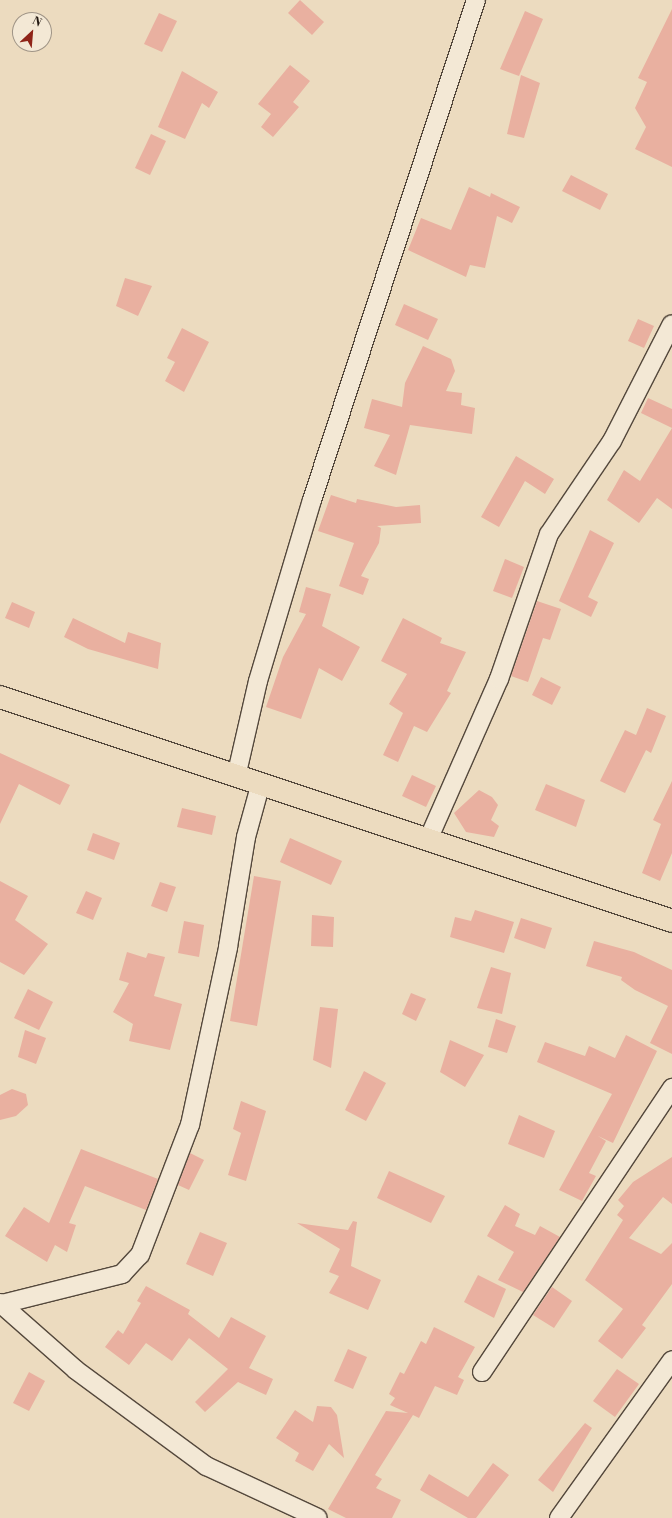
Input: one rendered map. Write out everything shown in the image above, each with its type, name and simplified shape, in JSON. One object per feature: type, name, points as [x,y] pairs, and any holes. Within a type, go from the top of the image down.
[{"type":"main road","points":[[0,697],[260,786],[671,917]]},
{"type":"street","points":[[236,777],[248,735],[258,681],[312,500],[476,0]]},
{"type":"street","points":[[428,840],[499,679],[549,534],[612,441],[672,324]]},
{"type":"street","points":[[1,1303],[122,1274],[140,1255],[190,1125],[228,947],[246,837],[260,786]]},
{"type":"street","points":[[482,1372],[672,1088]]},
{"type":"street","points":[[1,1303],[76,1370],[206,1466],[318,1518]]},
{"type":"street","points":[[559,1518],[672,1360]]},
{"type":"building","points":[[300,0],[324,22],[312,35],[288,13]]},
{"type":"building","points":[[672,9],[672,167],[635,149],[646,127],[635,108],[647,82],[638,78]]},
{"type":"building","points":[[525,11],[543,19],[519,76],[500,69]]},
{"type":"building","points":[[159,13],[177,21],[162,52],[144,44]]},
{"type":"building","points":[[290,65],[310,81],[293,102],[299,107],[273,137],[261,127],[271,114],[258,104]]},
{"type":"building","points":[[182,71],[218,92],[209,108],[202,103],[185,139],[158,127]]},
{"type":"building","points":[[521,75],[540,83],[524,138],[507,134]]},
{"type":"building","points":[[151,134],[166,141],[150,175],[135,168]]},
{"type":"building","points":[[571,175],[608,194],[600,210],[562,191]]},
{"type":"building","points":[[469,187],[490,197],[491,193],[520,207],[512,223],[497,216],[485,268],[470,265],[466,277],[408,250],[421,218],[451,230]]},
{"type":"building","points":[[125,278],[152,286],[138,316],[116,306]]},
{"type":"building","points":[[404,304],[438,319],[428,340],[395,325]]},
{"type":"building","points":[[638,319],[654,326],[644,348],[628,341]]},
{"type":"building","points":[[182,328],[209,342],[184,392],[165,381],[175,362],[167,358]]},
{"type":"building","points":[[423,346],[451,359],[455,371],[446,391],[462,393],[461,405],[475,408],[472,434],[410,425],[396,475],[374,466],[390,435],[364,428],[372,399],[402,407],[405,383]]},
{"type":"building","points":[[648,398],[672,409],[672,428],[641,413]]},
{"type":"building","points":[[672,428],[672,509],[657,498],[639,523],[607,500],[624,470],[640,481]]},
{"type":"building","points":[[516,456],[554,479],[545,494],[525,481],[499,527],[481,517]]},
{"type":"building","points":[[331,495],[356,503],[357,499],[396,507],[420,505],[421,523],[377,526],[381,528],[379,543],[361,576],[369,579],[363,595],[339,586],[354,543],[318,531]]},
{"type":"building","points":[[590,530],[614,543],[588,597],[598,602],[591,617],[559,601]]},
{"type":"building","points":[[505,559],[524,567],[512,598],[493,591]]},
{"type":"building","points":[[306,587],[331,594],[322,626],[360,647],[342,681],[319,668],[301,719],[266,707],[283,657],[306,614],[299,612]]},
{"type":"building","points":[[537,601],[561,609],[550,640],[543,638],[528,682],[511,676]]},
{"type":"building","points":[[12,602],[35,612],[29,628],[5,618]]},
{"type":"building","points":[[73,618],[125,643],[128,632],[161,643],[158,669],[88,649],[64,637]]},
{"type":"building","points":[[403,618],[442,638],[440,643],[466,652],[447,691],[451,693],[427,732],[414,726],[398,762],[383,755],[403,713],[389,704],[407,674],[381,661]]},
{"type":"building","points":[[541,677],[561,687],[552,705],[532,695]]},
{"type":"building","points":[[647,708],[666,716],[651,753],[646,750],[625,793],[600,781],[625,730],[636,735]]},
{"type":"building","points":[[0,753],[70,785],[60,805],[19,784],[0,824]]},
{"type":"building","points":[[412,775],[436,786],[426,807],[402,796]]},
{"type":"building","points":[[672,781],[672,853],[660,881],[642,873],[661,824],[653,820]]},
{"type":"building","points":[[546,784],[585,800],[576,827],[535,810]]},
{"type":"building","points":[[479,790],[492,797],[498,805],[491,820],[499,826],[494,837],[466,832],[454,813]]},
{"type":"building","points":[[182,808],[216,816],[212,835],[177,827]]},
{"type":"building","points":[[93,833],[120,843],[114,860],[87,850]]},
{"type":"building","points":[[290,838],[342,861],[331,885],[280,862]]},
{"type":"building","points":[[254,876],[281,881],[257,1026],[230,1021]]},
{"type":"building","points":[[0,881],[28,896],[15,920],[48,944],[24,975],[0,962]]},
{"type":"building","points":[[160,882],[176,887],[167,912],[151,906]]},
{"type":"building","points":[[86,891],[102,898],[93,920],[76,913]]},
{"type":"building","points":[[475,910],[514,922],[504,953],[450,937],[455,917],[471,921]]},
{"type":"building","points":[[312,915],[334,917],[333,947],[311,946]]},
{"type":"building","points":[[521,918],[552,928],[545,949],[514,938]]},
{"type":"building","points":[[184,921],[204,925],[199,957],[178,953]]},
{"type":"building","points":[[594,941],[634,952],[672,970],[672,1054],[650,1043],[668,1006],[635,990],[621,980],[622,977],[586,966]]},
{"type":"building","points":[[127,952],[146,958],[148,953],[165,957],[154,996],[182,1004],[170,1050],[129,1041],[133,1024],[113,1012],[129,983],[119,980]]},
{"type":"building","points":[[491,967],[511,973],[502,1014],[477,1008]]},
{"type":"building","points":[[28,989],[53,1002],[39,1030],[14,1018]]},
{"type":"building","points":[[411,993],[426,999],[416,1021],[402,1014]]},
{"type":"building","points":[[320,1007],[338,1009],[331,1068],[313,1060]]},
{"type":"building","points":[[496,1019],[516,1026],[507,1053],[488,1047]]},
{"type":"building","points":[[25,1030],[46,1038],[36,1064],[18,1057]]},
{"type":"building","points":[[626,1035],[657,1051],[613,1143],[598,1136],[606,1141],[589,1173],[596,1176],[582,1201],[559,1190],[612,1094],[537,1062],[545,1042],[585,1056],[589,1046],[615,1058]]},
{"type":"building","points":[[450,1040],[484,1055],[465,1087],[440,1072]]},
{"type":"building","points":[[364,1071],[386,1083],[366,1121],[345,1110]]},
{"type":"building","points":[[12,1089],[26,1094],[28,1105],[16,1116],[0,1120],[0,1095]]},
{"type":"building","points":[[241,1101],[266,1111],[246,1181],[228,1175],[241,1133],[233,1129]]},
{"type":"building","points":[[519,1115],[555,1131],[544,1158],[508,1144]]},
{"type":"building","points":[[81,1149],[158,1179],[146,1210],[85,1186],[69,1223],[76,1225],[67,1252],[55,1245],[47,1262],[5,1236],[24,1207],[49,1223]]},
{"type":"building","points":[[190,1153],[204,1160],[189,1190],[178,1185]]},
{"type":"building","points":[[672,1157],[672,1204],[663,1197],[629,1238],[661,1254],[672,1243],[672,1284],[642,1325],[646,1328],[622,1359],[598,1341],[623,1309],[585,1280],[623,1220],[617,1215],[624,1206],[618,1200],[633,1182]]},
{"type":"building","points":[[389,1171],[445,1196],[431,1223],[377,1198]]},
{"type":"building","points":[[505,1205],[520,1214],[515,1226],[535,1235],[540,1226],[560,1237],[523,1292],[498,1280],[514,1252],[487,1236]]},
{"type":"building","points":[[353,1221],[357,1222],[351,1266],[381,1280],[368,1310],[329,1293],[339,1276],[329,1272],[340,1249],[297,1223],[348,1230]]},
{"type":"building","points":[[200,1232],[227,1243],[213,1276],[186,1264]]},
{"type":"building","points":[[478,1275],[506,1289],[494,1318],[464,1302]]},
{"type":"building","points":[[146,1286],[190,1310],[188,1314],[219,1338],[231,1317],[266,1336],[249,1368],[273,1379],[266,1395],[238,1382],[205,1412],[195,1402],[228,1369],[189,1338],[172,1361],[146,1343],[129,1365],[105,1347],[118,1330],[123,1334],[141,1303],[137,1301]]},
{"type":"building","points":[[552,1287],[572,1301],[554,1328],[533,1315]]},
{"type":"building","points":[[434,1327],[475,1347],[458,1377],[464,1380],[457,1395],[435,1386],[419,1418],[413,1415],[375,1475],[382,1479],[376,1488],[401,1500],[392,1518],[346,1518],[328,1509],[386,1411],[408,1413],[390,1405],[395,1398],[389,1394],[400,1372],[404,1374],[421,1341],[426,1344]]},
{"type":"building","points":[[348,1349],[367,1357],[353,1389],[334,1381]]},
{"type":"building","points":[[617,1369],[639,1384],[615,1417],[593,1401]]},
{"type":"building","points":[[29,1372],[45,1381],[29,1411],[13,1403]]},
{"type":"building","points":[[317,1406],[331,1407],[337,1415],[344,1458],[329,1444],[313,1471],[295,1461],[299,1453],[276,1438],[295,1410],[313,1422]]},
{"type":"building","points":[[585,1423],[592,1428],[553,1492],[538,1480]]},
{"type":"building","points":[[493,1463],[509,1475],[476,1518],[468,1518],[420,1490],[429,1474],[468,1497]]}]
